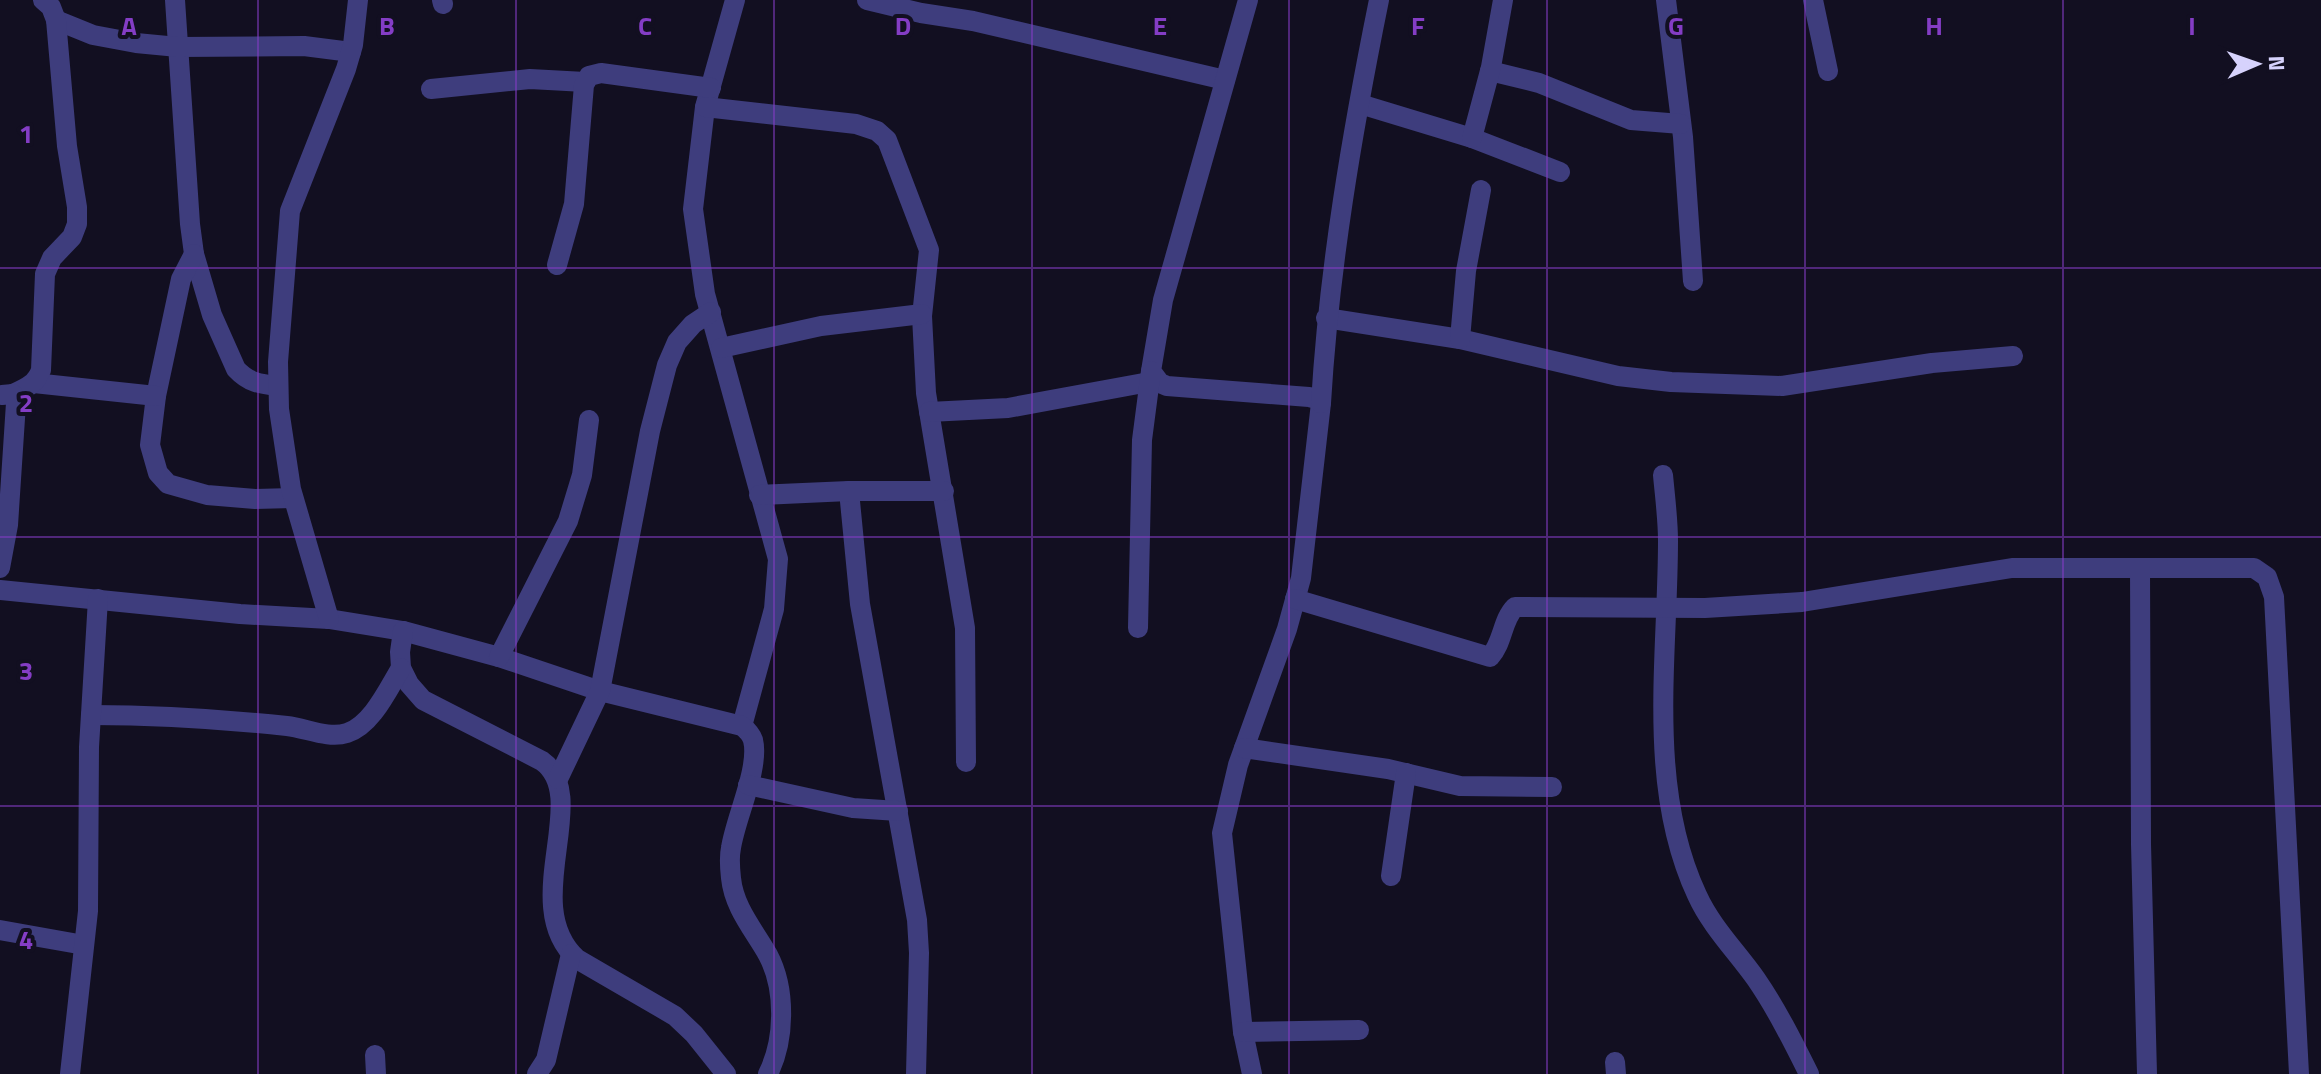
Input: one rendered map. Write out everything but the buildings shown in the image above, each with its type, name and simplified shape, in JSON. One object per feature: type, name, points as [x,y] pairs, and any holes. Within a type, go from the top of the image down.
[{"type":"street","points":[[34,383],[41,370],[45,274],[52,258],[72,237],[77,224],[56,20],[51,7],[43,0]]},
{"type":"street","points":[[175,0],[194,254],[212,315],[236,369],[244,379],[278,386]]},
{"type":"street","points":[[329,619],[293,498],[286,463],[278,386],[280,317],[290,211],[324,130],[351,52],[358,0]]},
{"type":"street","points":[[735,0],[708,98],[693,209],[711,312],[774,542],[778,578],[774,609],[742,726]]},
{"type":"street","points":[[867,0],[973,21],[1225,80]]},
{"type":"street","points":[[1138,628],[1142,452],[1150,376],[1163,300],[1248,0]]},
{"type":"street","points":[[1252,1074],[1243,1032],[1222,833],[1244,748],[1287,629],[1307,539],[1326,318],[1379,0]]},
{"type":"street","points":[[1472,138],[1490,71],[1503,0]]},
{"type":"street","points":[[1666,0],[1681,124],[1693,281]]},
{"type":"street","points":[[1813,0],[1828,71]]},
{"type":"street","points":[[56,20],[93,35],[136,43],[178,47],[274,45],[351,52]]},
{"type":"street","points":[[1490,71],[1539,83],[1618,117],[1681,124]]},
{"type":"street","points":[[557,265],[574,204],[585,82],[589,76],[601,73],[708,98],[856,124],[884,135],[929,250],[922,314],[922,355],[965,628],[966,762]]},
{"type":"street","points":[[431,89],[530,79],[585,82]]},
{"type":"street","points":[[1360,104],[1472,138],[1560,172]]},
{"type":"street","points":[[1460,339],[1466,271],[1481,190]]},
{"type":"street","points":[[194,254],[181,279],[156,396],[150,445],[158,473],[168,484],[229,498],[293,498]]},
{"type":"street","points":[[558,779],[600,691],[663,378],[677,342],[693,324],[711,312]]},
{"type":"street","points":[[721,348],[821,326],[922,314]]},
{"type":"street","points":[[1326,318],[1460,339],[1618,376],[1655,381],[1734,385],[1806,383],[1932,363],[2013,356]]},
{"type":"street","points":[[929,412],[1008,408],[1150,376],[1167,386],[1309,397],[1321,403]]},
{"type":"street","points":[[6,395],[34,383],[156,396]]},
{"type":"street","points":[[0,568],[8,525],[15,435],[16,398],[6,395]]},
{"type":"street","points":[[499,657],[568,521],[582,475],[589,420]]},
{"type":"street","points":[[1663,475],[1668,528],[1665,608],[1668,785],[1684,860],[1696,894],[1712,922],[1756,980],[1809,1074]]},
{"type":"street","points":[[849,491],[860,604],[917,920],[916,1074]]},
{"type":"street","points":[[759,495],[944,491]]},
{"type":"street","points":[[1295,599],[1490,657],[1515,607],[1665,608],[1802,602],[2012,568],[2254,568],[2267,577],[2274,597],[2299,1074]]},
{"type":"street","points":[[2140,568],[2141,844],[2147,1074]]},
{"type":"street","points":[[0,590],[240,614],[329,619],[403,631],[499,657],[600,691],[742,726],[750,732],[753,741],[748,785],[730,849],[731,881],[738,906],[770,959],[779,990],[781,1022],[773,1064],[768,1074]]},
{"type":"street","points":[[70,1074],[88,911],[91,715],[98,599]]},
{"type":"street","points":[[403,631],[401,668],[409,684],[423,700],[553,769],[561,793],[553,877],[553,920],[564,949],[675,1016],[726,1074]]},
{"type":"street","points":[[91,715],[168,715],[290,726],[331,734],[347,733],[372,713],[401,668]]},
{"type":"street","points":[[1244,748],[1406,773],[1460,786],[1552,787]]},
{"type":"street","points":[[1391,876],[1406,773]]},
{"type":"street","points":[[748,785],[840,806],[898,811]]},
{"type":"street","points":[[0,930],[84,945]]},
{"type":"street","points":[[537,1074],[546,1060],[571,954]]},
{"type":"street","points":[[1243,1032],[1359,1030]]}]
